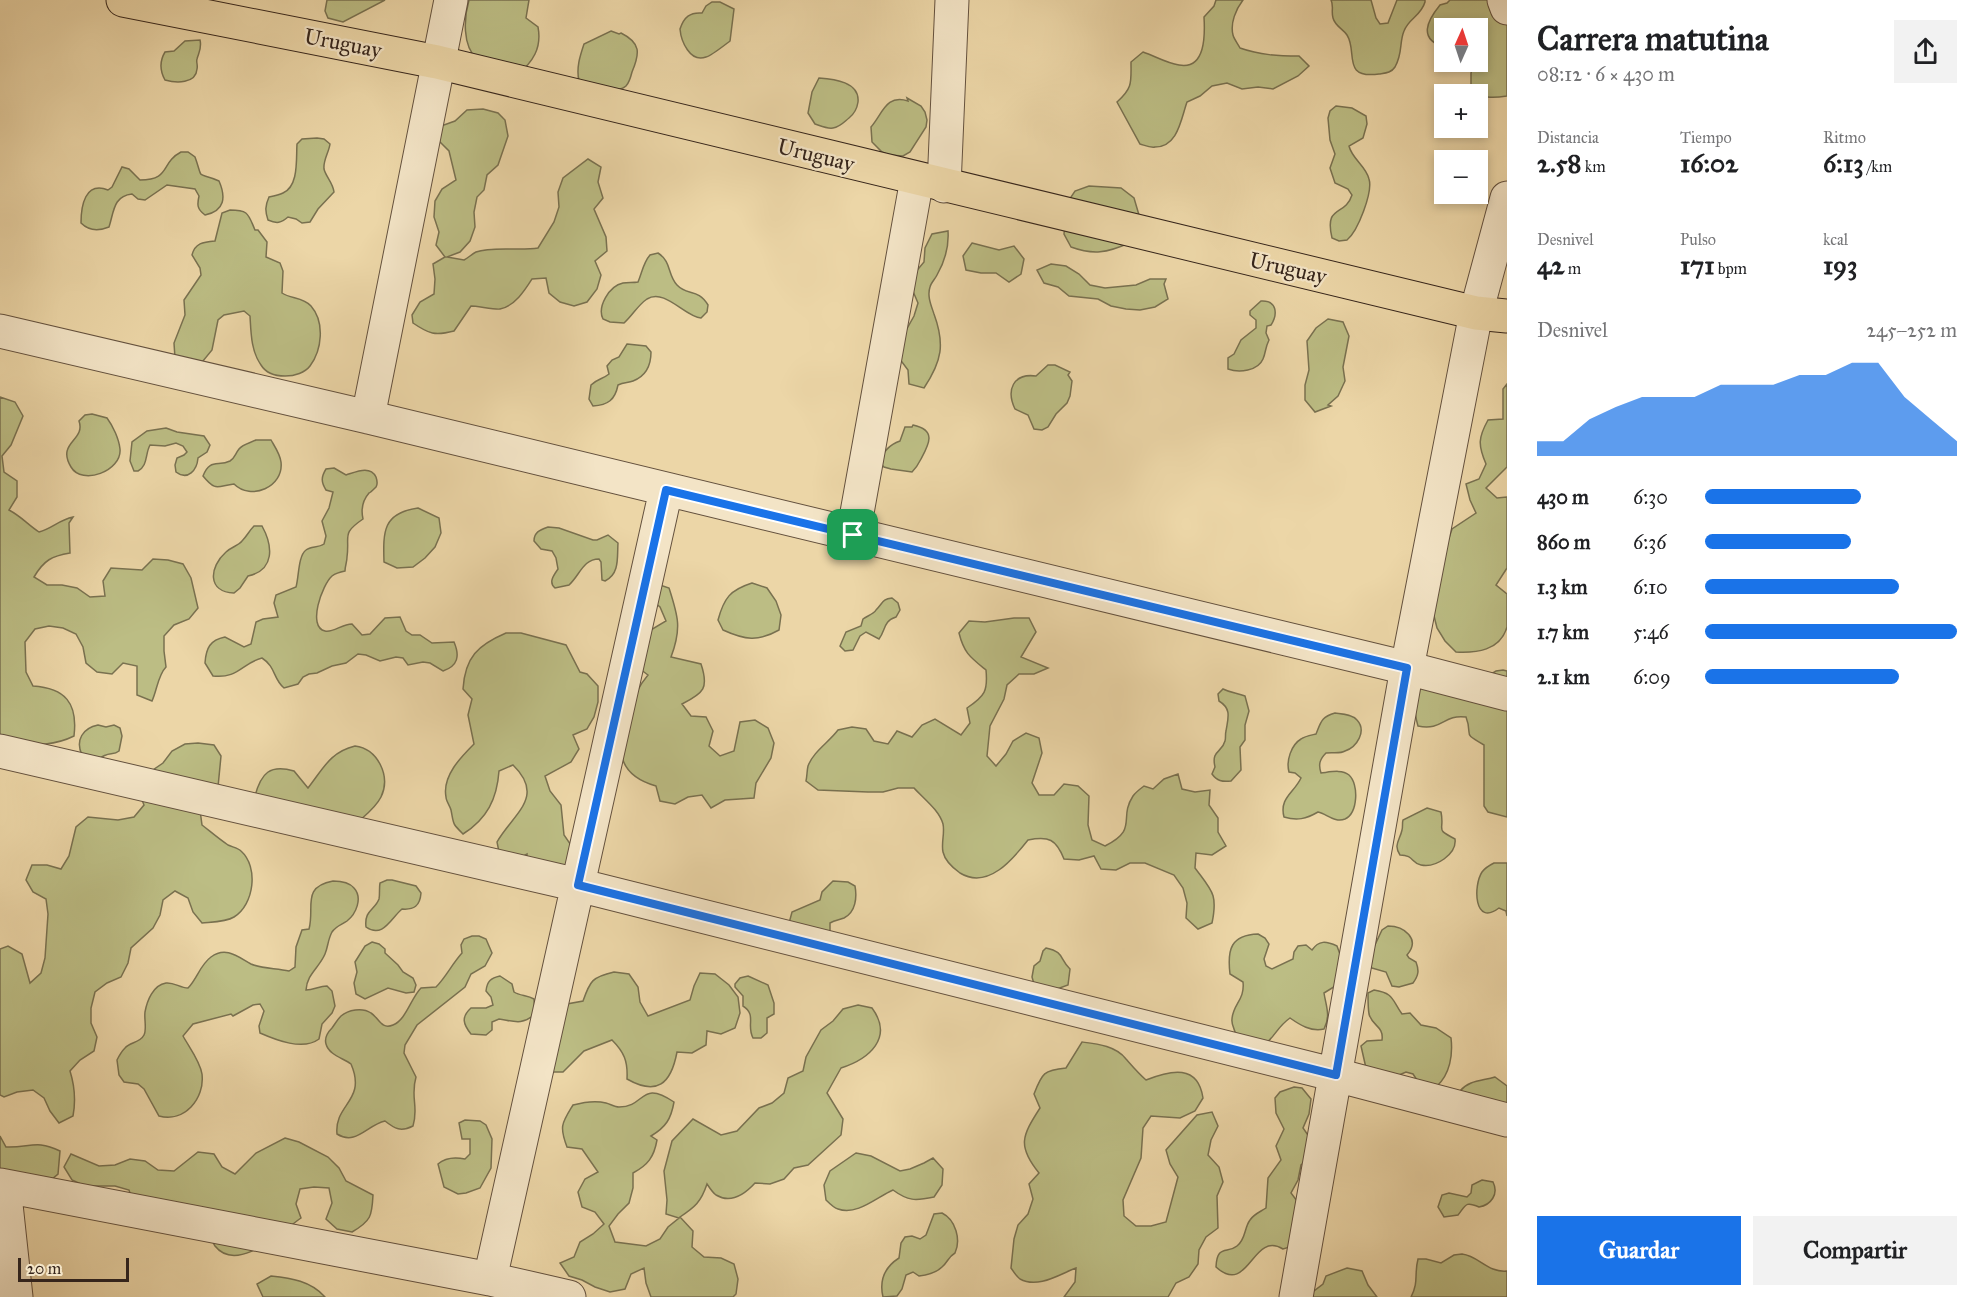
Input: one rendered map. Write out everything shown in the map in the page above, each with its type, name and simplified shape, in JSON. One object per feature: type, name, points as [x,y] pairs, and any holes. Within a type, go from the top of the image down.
[{"type":"main road","name":"Uruguay","points":[[123,0],[437,62],[1491,315]]},
{"type":"street","points":[[368,417],[451,0]]},
{"type":"street","points":[[853,535],[931,182],[952,0]]},
{"type":"street","points":[[1504,0],[1507,8]]},
{"type":"street","points":[[1296,1297],[1407,668],[1491,315],[1507,198]]},
{"type":"street","points":[[0,332],[368,417],[1507,694]]},
{"type":"street","points":[[490,1279],[666,490]]},
{"type":"street","points":[[0,751],[578,885],[1507,1120]]},
{"type":"street","points":[[16,1297],[2,1186],[490,1279],[569,1297]]},
{"type":"green space","points":[[327,0],[385,0],[343,22],[328,18],[325,11]]},
{"type":"green space","points":[[469,0],[529,0],[526,18],[538,27],[539,42],[532,60],[517,75],[485,63],[472,53],[466,31]]},
{"type":"green space","points":[[1216,0],[1243,0],[1232,26],[1234,37],[1240,48],[1269,55],[1299,56],[1309,66],[1298,76],[1273,89],[1258,87],[1242,89],[1227,83],[1212,86],[1200,96],[1187,102],[1177,131],[1169,142],[1163,146],[1153,147],[1140,144],[1117,102],[1126,93],[1130,84],[1131,62],[1143,52],[1179,65],[1194,62],[1199,56],[1204,41],[1204,17],[1214,6]]},
{"type":"green space","points":[[1331,0],[1371,0],[1380,24],[1388,23],[1397,0],[1425,0],[1425,2],[1421,11],[1404,31],[1399,57],[1393,69],[1386,73],[1367,74],[1355,68],[1347,35],[1333,18]]},
{"type":"green space","points":[[1450,0],[1499,0],[1507,14],[1507,96],[1488,97],[1488,84],[1471,84],[1471,72],[1488,72],[1488,18],[1434,18],[1434,42],[1431,39],[1427,29],[1431,17],[1440,5]]},
{"type":"green space","points":[[712,2],[720,2],[734,9],[730,41],[708,56],[695,57],[684,45],[680,29],[688,16],[702,13]]},
{"type":"green space","points":[[611,31],[621,33],[632,41],[637,49],[636,59],[626,86],[598,93],[579,81],[579,62],[584,44]]},
{"type":"green space","points":[[200,40],[196,74],[189,80],[180,82],[165,80],[161,66],[165,52],[174,51],[185,41]]},
{"type":"green space","points":[[819,78],[845,83],[858,95],[858,105],[854,113],[835,127],[826,128],[815,124],[808,113],[812,92]]},
{"type":"green space","points":[[907,98],[921,106],[925,112],[926,127],[910,152],[903,156],[889,155],[882,152],[872,142],[871,127],[890,102],[908,101]]},
{"type":"green space","points":[[1336,106],[1352,108],[1366,116],[1367,124],[1363,138],[1349,146],[1365,170],[1370,185],[1367,202],[1356,228],[1347,240],[1339,241],[1332,238],[1331,220],[1336,212],[1349,202],[1352,195],[1348,189],[1335,183],[1330,168],[1335,154],[1330,140],[1328,118],[1330,111]]},
{"type":"green space","points":[[483,109],[498,113],[505,120],[508,136],[498,165],[487,175],[484,190],[477,197],[474,212],[475,227],[470,241],[460,252],[447,257],[464,260],[483,250],[538,248],[554,222],[559,207],[558,192],[563,178],[588,159],[601,167],[598,182],[603,198],[594,209],[606,237],[607,251],[595,261],[601,275],[597,289],[587,302],[574,306],[560,302],[549,293],[546,278],[532,279],[510,305],[498,309],[471,306],[454,331],[432,333],[413,323],[412,315],[420,302],[434,294],[433,264],[445,257],[436,245],[439,232],[434,217],[435,201],[442,189],[456,180],[449,151],[439,141],[441,126],[455,121],[467,110]]},
{"type":"green space","points":[[302,139],[324,139],[330,144],[324,169],[334,192],[318,209],[310,222],[302,223],[288,217],[279,222],[268,220],[266,208],[269,197],[281,194],[292,184],[297,144]]},
{"type":"green space","points":[[181,152],[188,152],[195,157],[201,175],[219,181],[223,198],[217,210],[205,215],[198,207],[199,196],[195,189],[167,185],[145,200],[138,199],[132,194],[121,198],[115,206],[109,227],[94,230],[81,223],[83,203],[89,192],[100,188],[108,190],[112,187],[122,167],[129,169],[140,180],[150,179],[161,174],[174,156]]},
{"type":"green space","points":[[1089,186],[1121,188],[1134,198],[1139,215],[1129,243],[1100,252],[1071,247],[1064,234],[1067,203],[1075,191]]},
{"type":"green space","points":[[230,210],[247,214],[255,230],[258,230],[267,242],[266,257],[280,263],[283,271],[282,293],[311,306],[318,320],[320,336],[317,352],[310,366],[299,373],[285,376],[265,370],[255,354],[250,316],[244,311],[224,315],[218,320],[212,350],[203,361],[196,365],[175,358],[174,343],[185,315],[184,300],[201,275],[200,268],[192,255],[193,251],[200,244],[215,241],[222,213]]},
{"type":"green space","points":[[948,231],[944,259],[929,294],[940,334],[940,352],[935,369],[924,388],[909,384],[908,370],[899,358],[899,343],[914,316],[918,303],[912,289],[914,274],[924,262],[925,248],[932,234]]},
{"type":"green space","points":[[972,243],[999,250],[1014,246],[1024,259],[1021,274],[1009,282],[996,273],[966,270],[963,256]]},
{"type":"green space","points":[[658,253],[668,264],[677,285],[700,296],[708,305],[707,312],[701,318],[688,313],[668,300],[654,297],[644,301],[624,323],[603,319],[603,303],[613,288],[623,283],[638,282],[650,255]]},
{"type":"green space","points":[[1051,264],[1066,266],[1090,285],[1105,288],[1136,285],[1150,279],[1166,279],[1164,284],[1168,299],[1155,307],[1140,310],[1111,306],[1098,299],[1069,296],[1058,287],[1044,283],[1037,270]]},
{"type":"green space","points":[[1261,301],[1270,303],[1275,308],[1275,316],[1271,325],[1267,326],[1266,333],[1269,340],[1263,359],[1257,366],[1248,370],[1228,369],[1228,358],[1234,354],[1241,340],[1256,328],[1256,320],[1250,315],[1250,311]]},
{"type":"green space","points":[[1328,319],[1343,322],[1349,336],[1343,367],[1345,381],[1338,396],[1328,405],[1331,406],[1315,412],[1305,400],[1305,385],[1309,370],[1307,341],[1316,328]]},
{"type":"green space","points":[[627,344],[646,346],[651,352],[647,370],[638,379],[618,385],[610,401],[593,406],[589,399],[591,385],[609,374],[607,366],[619,357]]},
{"type":"green space","points":[[1048,365],[1055,365],[1070,372],[1068,375],[1072,381],[1070,396],[1048,427],[1042,430],[1034,429],[1028,415],[1015,409],[1012,402],[1012,389],[1017,380],[1022,377],[1036,376]]},
{"type":"green space","points":[[1507,384],[1507,467],[1486,488],[1497,498],[1507,497],[1507,568],[1496,585],[1507,594],[1507,627],[1504,635],[1493,646],[1479,651],[1456,652],[1437,628],[1433,612],[1452,529],[1476,513],[1466,484],[1479,479],[1486,464],[1480,446],[1482,432],[1488,420],[1503,419],[1503,389]]},
{"type":"green space","points":[[0,397],[15,402],[23,416],[11,445],[2,456],[4,472],[17,481],[17,497],[9,510],[39,532],[73,517],[69,523],[70,553],[49,560],[41,566],[34,577],[47,585],[77,588],[90,597],[105,596],[103,581],[111,568],[142,570],[153,559],[168,560],[183,564],[191,578],[198,608],[189,619],[174,625],[164,636],[166,667],[159,678],[152,701],[137,695],[137,666],[123,663],[112,674],[97,672],[86,663],[83,647],[76,634],[63,628],[49,626],[35,629],[25,642],[26,672],[33,686],[53,690],[67,699],[75,724],[74,736],[47,744],[0,744]]},
{"type":"green space","points":[[92,414],[107,418],[109,421],[118,441],[119,457],[108,469],[92,475],[84,475],[76,473],[71,467],[67,459],[67,452],[79,433],[79,421],[85,415]]},
{"type":"green space","points":[[913,425],[926,430],[929,438],[927,448],[917,466],[912,472],[884,467],[879,462],[885,452],[900,441],[905,427]]},
{"type":"green space","points":[[166,428],[204,436],[210,445],[207,452],[198,458],[194,470],[188,475],[176,472],[177,458],[187,452],[183,446],[176,443],[165,446],[150,445],[145,463],[141,469],[134,471],[130,461],[132,442],[147,431]]},
{"type":"green space","points":[[256,440],[271,440],[280,456],[281,471],[272,484],[265,489],[249,491],[234,484],[214,486],[203,476],[208,467],[230,461],[241,447]]},
{"type":"green space","points":[[334,468],[346,475],[362,470],[370,471],[376,477],[377,483],[363,502],[363,519],[349,532],[345,571],[332,576],[324,588],[317,614],[320,628],[328,631],[352,624],[362,635],[370,634],[385,618],[400,617],[406,631],[412,635],[420,635],[432,643],[454,642],[457,652],[455,663],[443,671],[430,663],[408,665],[403,658],[396,657],[380,661],[358,654],[346,663],[309,674],[303,677],[298,684],[284,688],[270,665],[262,658],[234,673],[213,676],[205,663],[206,653],[212,643],[225,637],[244,647],[251,644],[256,622],[278,617],[274,603],[276,595],[296,587],[303,553],[324,544],[326,536],[322,521],[329,508],[333,492],[326,490],[322,477],[326,469]]},
{"type":"green space","points":[[418,508],[439,518],[441,533],[435,547],[413,567],[397,568],[384,562],[384,541],[388,525],[398,514]]},
{"type":"green space","points":[[254,526],[262,526],[266,534],[270,549],[267,563],[257,573],[248,576],[234,593],[225,592],[215,584],[216,565],[220,558],[240,543]]},
{"type":"green space","points":[[548,527],[559,528],[593,540],[608,535],[618,543],[617,565],[610,578],[602,580],[599,559],[585,565],[569,585],[555,588],[552,581],[558,569],[556,558],[552,551],[541,549],[534,541],[536,533]]},
{"type":"green space","points":[[654,583],[669,588],[678,622],[677,638],[671,657],[701,664],[703,689],[682,704],[691,716],[706,717],[713,731],[709,746],[720,756],[734,751],[740,722],[755,720],[768,728],[774,743],[771,758],[756,783],[754,798],[725,800],[711,808],[702,795],[688,797],[675,804],[660,801],[656,786],[635,776],[626,766],[621,751],[622,740],[636,694],[648,675],[636,666],[639,637],[666,621],[660,607],[649,598]]},
{"type":"green space","points":[[752,583],[767,588],[776,601],[781,615],[779,630],[758,638],[745,638],[723,630],[718,620],[729,596]]},
{"type":"green space","points":[[892,598],[898,603],[900,610],[896,617],[887,623],[879,639],[866,632],[860,636],[853,650],[845,651],[840,646],[846,632],[861,626],[863,619],[874,613],[884,600]]},
{"type":"green space","points":[[1029,618],[1036,632],[1021,657],[1048,668],[1034,674],[1019,674],[1007,685],[1004,699],[990,726],[987,756],[996,766],[1013,741],[1026,733],[1039,738],[1042,753],[1032,783],[1039,795],[1054,795],[1064,784],[1078,786],[1089,796],[1088,825],[1092,840],[1105,846],[1122,834],[1129,804],[1134,795],[1144,786],[1153,789],[1164,779],[1178,774],[1182,789],[1195,792],[1210,790],[1209,805],[1218,818],[1218,832],[1226,846],[1212,855],[1196,853],[1195,868],[1206,882],[1214,899],[1212,923],[1198,929],[1186,918],[1187,903],[1183,888],[1174,875],[1145,863],[1130,863],[1116,870],[1101,869],[1094,856],[1079,860],[1064,859],[1055,843],[1047,839],[1028,840],[999,870],[980,878],[970,877],[957,871],[946,858],[943,852],[941,819],[935,809],[914,788],[898,788],[883,792],[818,790],[806,781],[810,761],[838,730],[852,727],[866,729],[874,741],[888,744],[897,731],[912,737],[922,725],[935,719],[961,735],[970,723],[967,708],[978,700],[986,688],[986,670],[966,650],[959,633],[969,621],[985,622]]},
{"type":"green space","points":[[506,633],[521,633],[566,645],[580,672],[587,674],[598,686],[598,702],[594,717],[587,729],[573,735],[579,749],[571,762],[545,776],[550,791],[561,805],[564,835],[573,848],[583,874],[527,867],[527,854],[514,861],[500,857],[497,842],[518,814],[527,796],[527,787],[513,765],[499,771],[493,799],[478,822],[463,834],[453,821],[446,799],[447,782],[454,768],[474,744],[468,715],[472,699],[463,689],[464,678],[470,660],[475,654],[488,642]]},
{"type":"green space","points":[[1496,671],[1507,671],[1507,817],[1488,812],[1484,806],[1484,745],[1470,736],[1466,717],[1452,718],[1433,726],[1418,726],[1415,704],[1416,683],[1483,679]]},
{"type":"green space","points":[[1223,689],[1245,696],[1249,711],[1245,725],[1245,740],[1240,747],[1241,770],[1231,781],[1218,780],[1212,774],[1215,767],[1214,757],[1224,745],[1225,740],[1228,714],[1226,707],[1219,701],[1218,694]]},
{"type":"green space","points":[[1335,713],[1355,718],[1360,724],[1361,734],[1357,742],[1349,749],[1326,753],[1320,762],[1320,770],[1321,773],[1339,771],[1349,775],[1356,791],[1353,811],[1341,820],[1318,812],[1301,819],[1284,817],[1285,800],[1301,778],[1289,772],[1288,763],[1292,749],[1303,738],[1316,734],[1324,718]]},
{"type":"green space","points":[[98,725],[106,727],[114,725],[120,728],[122,736],[119,751],[99,759],[82,755],[79,744],[84,732]]},
{"type":"green space","points":[[185,744],[214,745],[221,756],[218,787],[200,810],[202,825],[228,845],[240,850],[247,858],[252,876],[250,895],[241,911],[231,919],[202,923],[193,912],[188,898],[175,891],[163,900],[160,915],[153,928],[131,948],[128,963],[121,977],[95,992],[91,1008],[91,1023],[97,1037],[94,1051],[80,1060],[70,1071],[74,1094],[73,1116],[59,1123],[44,1098],[33,1090],[17,1092],[4,1097],[0,1095],[0,949],[8,946],[22,954],[30,983],[41,973],[45,958],[48,914],[46,899],[33,892],[26,880],[32,865],[47,865],[61,869],[69,856],[76,827],[88,817],[118,820],[134,817],[144,805],[139,792],[150,772],[163,763],[172,751]]},
{"type":"green space","points":[[355,746],[370,752],[376,758],[383,772],[384,781],[384,789],[379,801],[359,821],[255,796],[264,776],[268,772],[279,769],[294,771],[308,788],[333,757]]},
{"type":"green space","points":[[1427,808],[1441,812],[1442,831],[1455,839],[1455,845],[1449,855],[1439,862],[1421,865],[1408,856],[1400,855],[1397,845],[1403,820]]},
{"type":"green space","points":[[1494,863],[1507,863],[1507,916],[1506,911],[1499,908],[1485,912],[1480,909],[1478,902],[1479,878],[1483,871]]},
{"type":"green space","points":[[392,880],[416,886],[421,893],[418,904],[410,909],[402,909],[382,929],[372,930],[366,927],[366,921],[368,914],[379,899],[380,883]]},
{"type":"green space","points":[[333,881],[345,882],[352,886],[357,892],[358,901],[356,910],[350,918],[332,932],[325,954],[307,984],[306,990],[327,986],[332,991],[335,1006],[322,1024],[319,1039],[298,1044],[281,1041],[260,1033],[259,1026],[264,1011],[260,1004],[253,1005],[233,1016],[231,1014],[193,1024],[183,1036],[201,1069],[200,1092],[191,1107],[184,1112],[177,1116],[159,1116],[144,1089],[138,1084],[124,1082],[119,1075],[117,1060],[127,1046],[140,1040],[144,1035],[146,1008],[154,990],[166,983],[188,988],[207,960],[222,952],[237,956],[255,966],[289,971],[295,967],[296,947],[302,930],[309,929],[313,893],[323,884]]},
{"type":"green space","points":[[833,881],[848,882],[855,886],[855,904],[851,912],[844,918],[830,923],[830,931],[825,937],[788,927],[792,912],[820,900],[822,892]]},
{"type":"green space","points":[[1388,926],[1400,928],[1411,939],[1411,949],[1407,955],[1416,962],[1418,970],[1413,983],[1399,987],[1392,986],[1386,972],[1365,966],[1382,930]]},
{"type":"green space","points":[[1258,934],[1269,944],[1264,959],[1266,966],[1272,969],[1293,959],[1298,946],[1306,945],[1312,950],[1317,944],[1323,942],[1337,946],[1341,957],[1337,985],[1324,993],[1328,1015],[1324,1029],[1310,1029],[1290,1018],[1264,1045],[1236,1037],[1232,1019],[1234,1009],[1241,998],[1243,982],[1230,974],[1230,951],[1236,941],[1242,937]]},
{"type":"green space","points":[[472,936],[486,939],[492,953],[485,966],[471,974],[465,987],[417,1025],[405,1045],[404,1053],[416,1077],[413,1126],[398,1129],[385,1121],[350,1138],[337,1134],[340,1116],[353,1094],[355,1076],[351,1064],[333,1054],[328,1048],[326,1039],[328,1033],[341,1016],[355,1010],[371,1013],[386,1026],[398,1022],[421,988],[436,987],[440,983],[462,953],[461,945],[464,939]]},
{"type":"green space","points":[[372,942],[385,949],[385,953],[403,972],[413,978],[416,985],[414,992],[406,993],[388,988],[365,999],[356,994],[355,962],[365,946]]},
{"type":"green space","points":[[1046,948],[1059,954],[1070,969],[1068,985],[1057,989],[1034,984],[1032,977],[1034,966],[1040,961]]},
{"type":"green space","points":[[614,972],[629,974],[638,987],[640,1002],[648,1016],[690,1000],[700,973],[715,974],[729,985],[738,997],[740,1013],[735,1028],[721,1034],[707,1031],[706,1045],[692,1053],[677,1052],[671,1072],[661,1084],[654,1086],[638,1084],[627,1079],[624,1057],[612,1040],[584,1051],[563,1072],[549,1072],[567,1004],[583,1001],[596,978]]},
{"type":"green space","points":[[500,976],[512,984],[514,992],[534,999],[535,1014],[522,1021],[499,1019],[492,1022],[492,1030],[486,1035],[471,1034],[465,1024],[466,1014],[471,1008],[486,1008],[493,1005],[486,991],[487,985],[490,980]]},
{"type":"green space","points":[[748,976],[768,985],[774,1003],[774,1014],[767,1018],[767,1033],[761,1038],[753,1038],[749,1013],[743,1006],[743,996],[735,987],[740,978]]},
{"type":"green space","points":[[1374,990],[1389,995],[1402,1014],[1410,1013],[1421,1025],[1436,1028],[1451,1038],[1450,1064],[1445,1076],[1437,1086],[1417,1080],[1413,1074],[1406,1072],[1399,1075],[1366,1068],[1361,1046],[1367,1041],[1382,1040],[1380,1029],[1369,1014],[1368,993]]},
{"type":"green space","points":[[858,1005],[872,1008],[878,1019],[879,1038],[869,1053],[841,1068],[827,1093],[843,1119],[841,1135],[808,1165],[794,1168],[784,1179],[770,1184],[755,1183],[747,1191],[732,1198],[722,1198],[715,1194],[707,1184],[697,1204],[680,1217],[693,1231],[692,1247],[704,1257],[721,1258],[734,1264],[738,1279],[736,1294],[733,1297],[651,1297],[644,1268],[631,1274],[625,1289],[610,1292],[569,1276],[560,1263],[574,1257],[580,1242],[604,1224],[595,1212],[582,1207],[578,1192],[585,1179],[598,1172],[582,1149],[567,1147],[562,1129],[573,1105],[594,1102],[617,1107],[628,1106],[649,1093],[655,1093],[674,1102],[667,1122],[651,1136],[657,1140],[652,1156],[643,1167],[633,1173],[633,1188],[629,1203],[609,1226],[615,1242],[646,1246],[660,1239],[668,1227],[679,1218],[666,1214],[664,1171],[672,1141],[693,1119],[721,1135],[737,1131],[759,1108],[772,1103],[784,1093],[788,1078],[803,1071],[806,1057],[821,1030],[843,1009]]},
{"type":"green space","points":[[1082,1042],[1112,1048],[1146,1080],[1182,1072],[1196,1079],[1200,1087],[1203,1098],[1195,1111],[1180,1118],[1151,1116],[1143,1128],[1141,1158],[1123,1200],[1124,1216],[1136,1226],[1151,1226],[1166,1222],[1178,1177],[1170,1164],[1166,1150],[1197,1115],[1212,1112],[1218,1126],[1211,1140],[1208,1155],[1219,1167],[1223,1182],[1217,1196],[1218,1228],[1206,1237],[1199,1250],[1198,1264],[1189,1277],[1176,1283],[1168,1297],[1064,1297],[1075,1282],[1076,1268],[1049,1280],[1027,1282],[1020,1279],[1011,1268],[1018,1225],[1028,1214],[1033,1199],[1029,1184],[1039,1173],[1027,1155],[1024,1141],[1029,1126],[1040,1108],[1034,1094],[1039,1081],[1045,1074],[1066,1068]]},
{"type":"green space","points":[[1495,1077],[1507,1086],[1507,1108],[1460,1091],[1472,1083]]},
{"type":"green space","points":[[1294,1087],[1302,1088],[1311,1099],[1309,1114],[1303,1128],[1312,1141],[1307,1160],[1301,1165],[1298,1180],[1291,1193],[1300,1205],[1290,1247],[1264,1248],[1244,1269],[1236,1274],[1227,1274],[1216,1267],[1218,1255],[1220,1252],[1237,1246],[1250,1220],[1266,1208],[1268,1178],[1281,1160],[1276,1146],[1284,1129],[1276,1113],[1275,1098],[1280,1092]]},
{"type":"green space","points":[[465,1120],[480,1121],[486,1125],[492,1139],[491,1168],[480,1188],[458,1194],[444,1187],[438,1164],[451,1158],[465,1159],[470,1154],[470,1139],[462,1139],[459,1123]]},
{"type":"green space","points":[[0,1136],[6,1147],[45,1145],[60,1151],[58,1174],[52,1179],[0,1191]]},
{"type":"green space","points":[[285,1138],[299,1142],[328,1157],[339,1168],[346,1181],[373,1195],[371,1213],[363,1225],[352,1232],[337,1229],[326,1219],[332,1203],[329,1188],[300,1189],[296,1204],[301,1218],[259,1248],[235,1255],[224,1253],[215,1246],[209,1233],[134,1205],[129,1190],[115,1186],[85,1186],[72,1180],[64,1167],[71,1154],[99,1166],[115,1165],[130,1159],[145,1161],[158,1170],[174,1171],[198,1152],[214,1154],[222,1167],[235,1174],[256,1153]]},
{"type":"green space","points":[[856,1153],[871,1156],[900,1171],[910,1169],[933,1158],[943,1169],[942,1185],[934,1197],[912,1199],[893,1190],[860,1208],[845,1210],[836,1208],[826,1200],[824,1185],[830,1171]]},
{"type":"green space","points":[[1482,1180],[1493,1182],[1495,1186],[1493,1198],[1490,1201],[1479,1207],[1468,1204],[1458,1215],[1444,1217],[1438,1207],[1442,1195],[1449,1193],[1467,1197],[1471,1193],[1472,1185]]},
{"type":"green space","points":[[942,1213],[951,1220],[956,1231],[955,1253],[934,1272],[919,1276],[913,1272],[906,1275],[902,1289],[897,1296],[883,1297],[884,1274],[899,1258],[901,1243],[905,1237],[912,1236],[920,1239],[926,1235],[934,1214]]},
{"type":"green space","points":[[1462,1254],[1494,1269],[1507,1271],[1507,1297],[1411,1297],[1415,1287],[1418,1259],[1441,1263],[1454,1255]]},
{"type":"green space","points":[[1347,1268],[1362,1271],[1377,1297],[1306,1297],[1323,1284],[1326,1276]]},
{"type":"green space","points":[[271,1276],[293,1279],[307,1284],[325,1297],[263,1297],[257,1284]]},
{"type":"route","points":[[666,490],[853,535],[1407,668],[1336,1075],[578,885],[666,490]]}]
